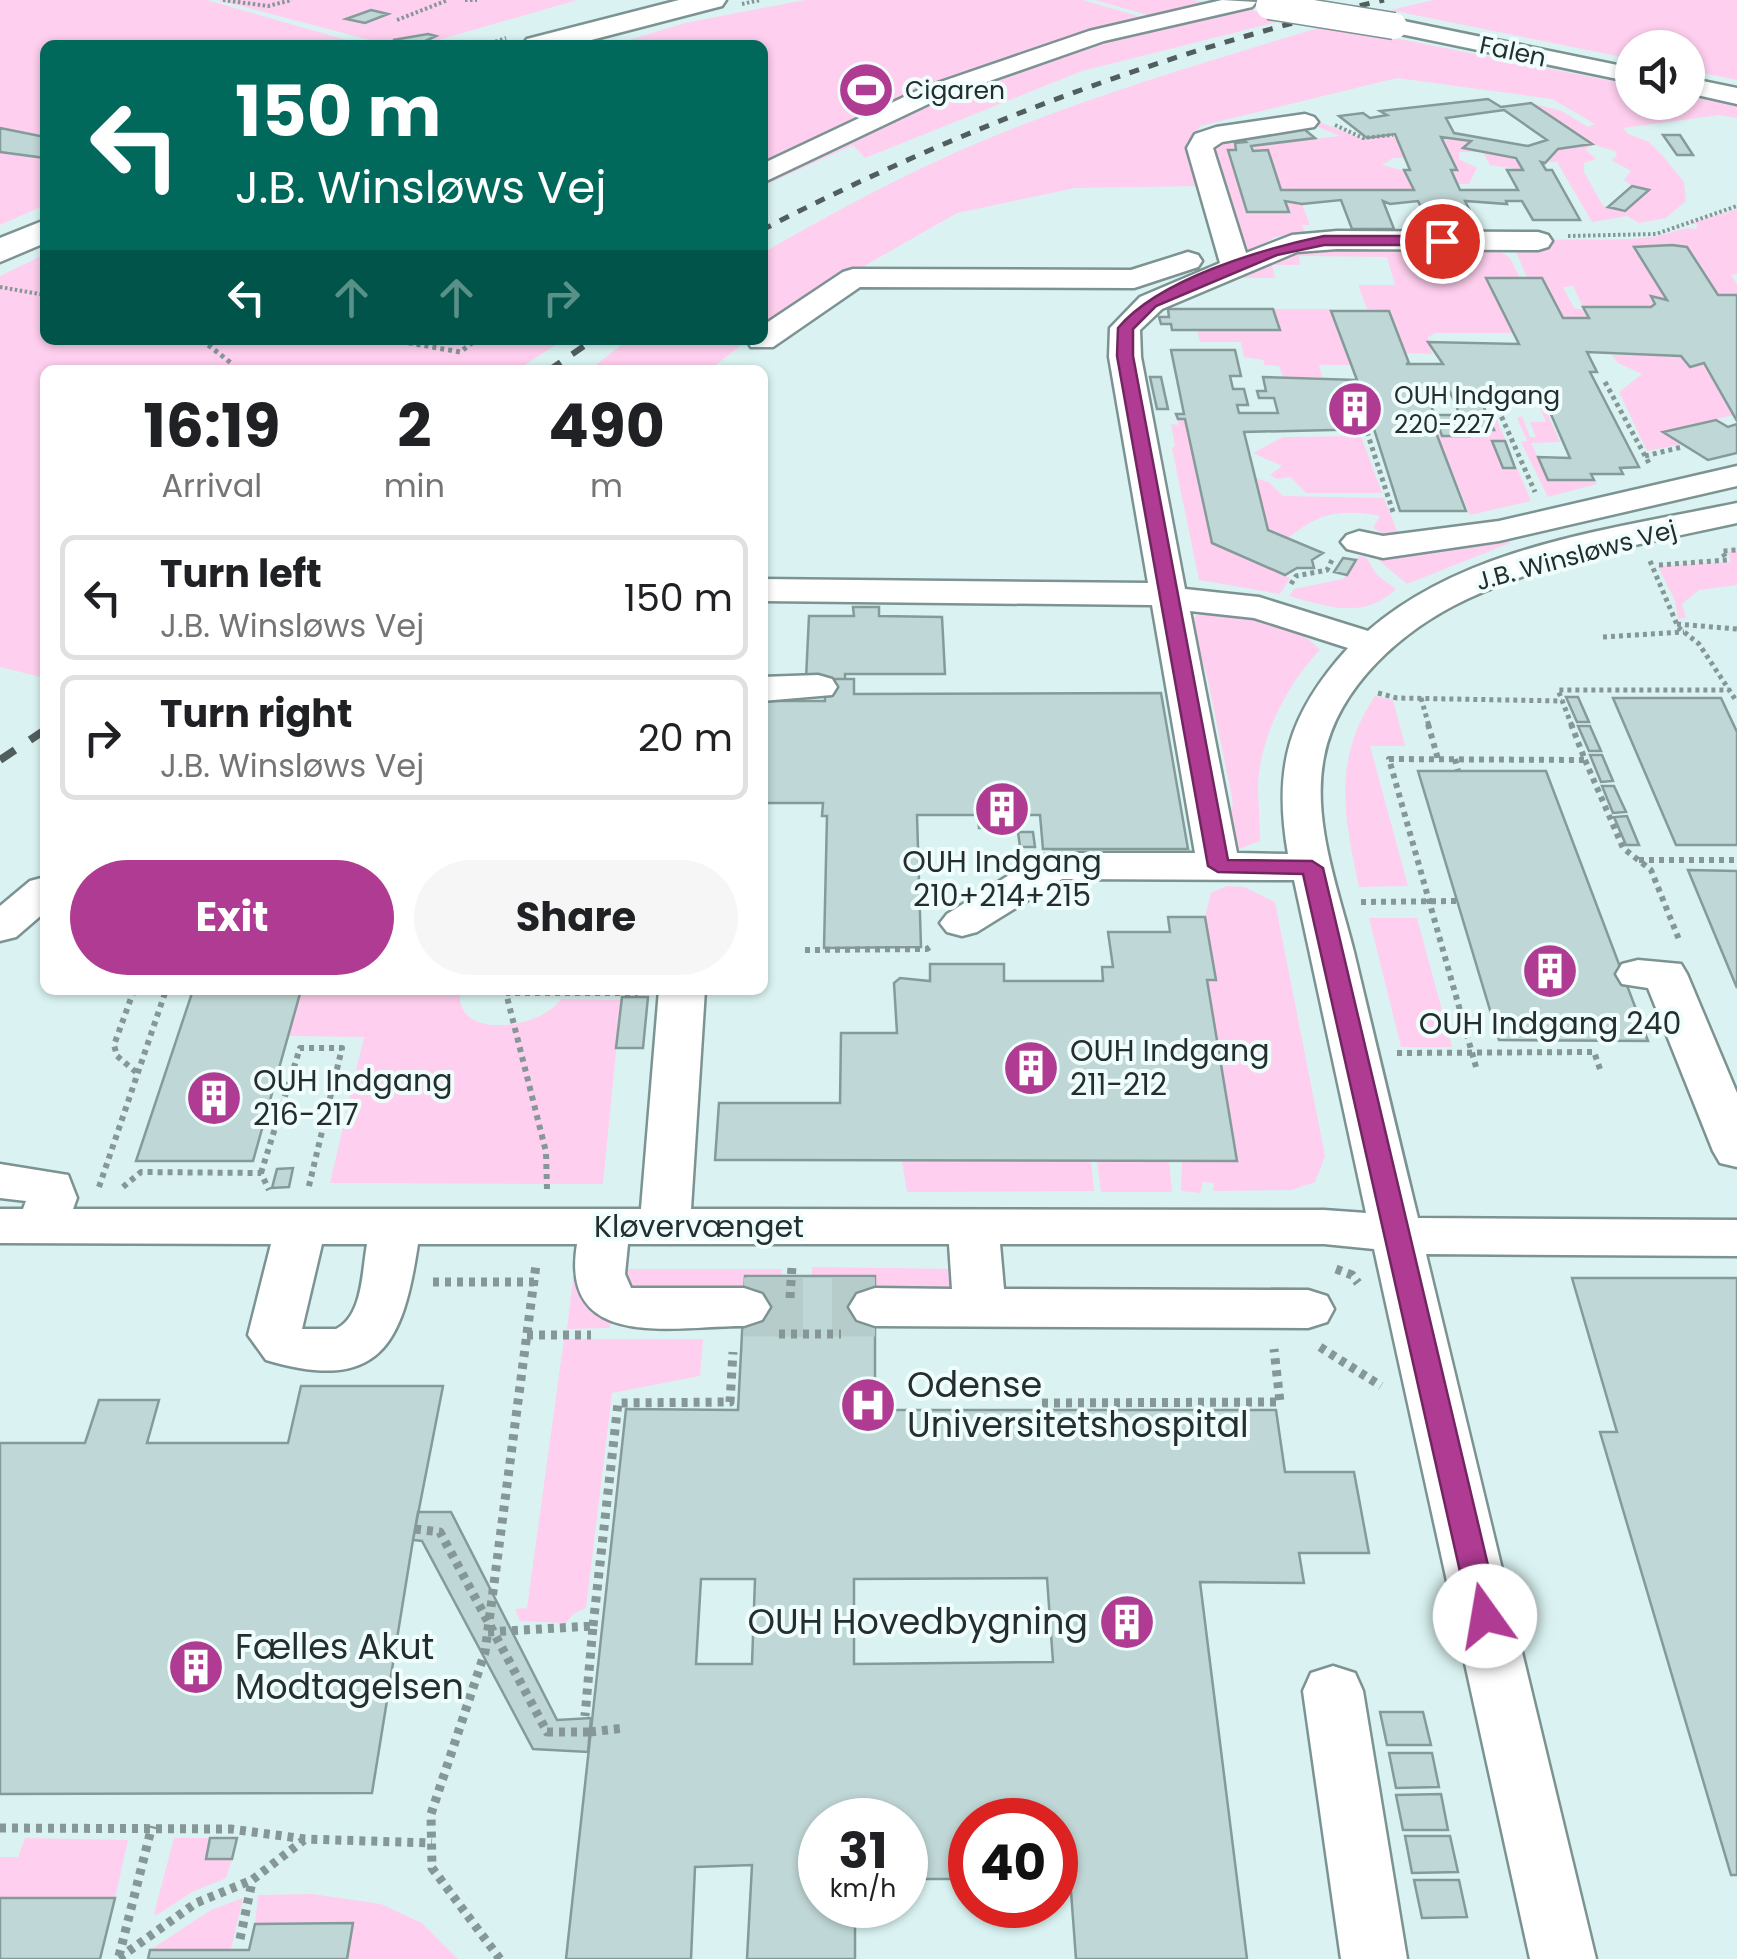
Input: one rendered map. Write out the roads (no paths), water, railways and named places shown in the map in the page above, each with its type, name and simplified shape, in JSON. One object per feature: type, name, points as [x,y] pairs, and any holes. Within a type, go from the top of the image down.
[{"type":"main road","points":[[538,40],[692,0]]},
{"type":"main road","points":[[553,40],[662,6],[712,0]]},
{"type":"main road","points":[[662,6],[742,0]]},
{"type":"main road","points":[[0,251],[40,232]]},
{"type":"street","name":"Falen","points":[[1259,2],[1615,72]]},
{"type":"street","points":[[768,172],[932,93],[1097,36],[1259,2]]},
{"type":"street","points":[[1705,89],[1737,96]]},
{"type":"street","points":[[1234,260],[1200,148],[1204,140],[1216,134],[1305,122]]},
{"type":"street","points":[[1218,866],[1125,356],[1125,328],[1151,303],[1234,260],[1292,244],[1324,240],[1538,242]]},
{"type":"street","points":[[768,336],[853,278],[1134,279],[1199,256],[1234,260]]},
{"type":"street","points":[[1154,275],[1186,288]]},
{"type":"street","name":"J.B. Winsløws Vej","points":[[1358,542],[1382,547],[1499,531],[1737,476]]},
{"type":"street","name":"J.B. Winsløws Vej","points":[[1563,1959],[1316,885],[1302,817],[1302,766],[1318,719],[1339,679],[1372,644],[1428,602],[1522,564],[1737,513]]},
{"type":"street","points":[[768,590],[1169,596],[1259,608],[1372,644]]},
{"type":"street","points":[[768,610],[840,610]]},
{"type":"street","points":[[768,688],[818,688]]},
{"type":"street","points":[[962,923],[1053,866],[1218,866],[1316,885]]},
{"type":"street","points":[[0,928],[40,894]]},
{"type":"street","points":[[1638,974],[1664,974],[1737,1151]]},
{"type":"street","points":[[665,1226],[682,995]]},
{"type":"street","points":[[0,1181],[50,1187],[52,1198],[43,1226]]},
{"type":"street","points":[[304,1212],[274,1335],[284,1346],[334,1350],[362,1343],[375,1328],[394,1226]]},
{"type":"street","name":"Kløvervænget","points":[[43,1226],[304,1212],[394,1226],[1324,1227],[1398,1234]]},
{"type":"street","points":[[604,1227],[599,1289],[607,1300],[623,1307],[738,1329]]},
{"type":"street","points":[[973,1227],[980,1308]]},
{"type":"street","points":[[1398,1234],[1435,1238],[1737,1238]]},
{"type":"street","points":[[875,1307],[980,1308],[1290,1325]]},
{"type":"street","points":[[1333,1692],[1374,1959]]},
{"type":"tunnel","points":[[744,1307],[875,1307]]},
{"type":"railway","points":[[768,227],[912,158],[1066,95],[1223,43],[1384,0]]},
{"type":"railway","points":[[556,365],[586,345]]},
{"type":"railway","points":[[0,760],[40,733]]},
{"type":"place","name":"Cigaren","points":[[866,90]]},
{"type":"place","name":"OUH Indgang 220-227","points":[[1355,409]]},
{"type":"place","name":"OUH Indgang 210+214+215","points":[[1002,809]]},
{"type":"place","name":"OUH Indgang 240","points":[[1550,971]]},
{"type":"place","name":"OUH Indgang 211-212","points":[[1031,1068]]},
{"type":"place","name":"OUH Indgang 216-217","points":[[214,1098]]},
{"type":"place","name":"Odense Universitetshospital","points":[[868,1405]]},
{"type":"place","name":"OUH Hovedbygning","points":[[1127,1622]]},
{"type":"place","name":"Fælles Akut Modtagelsen","points":[[196,1667]]}]
